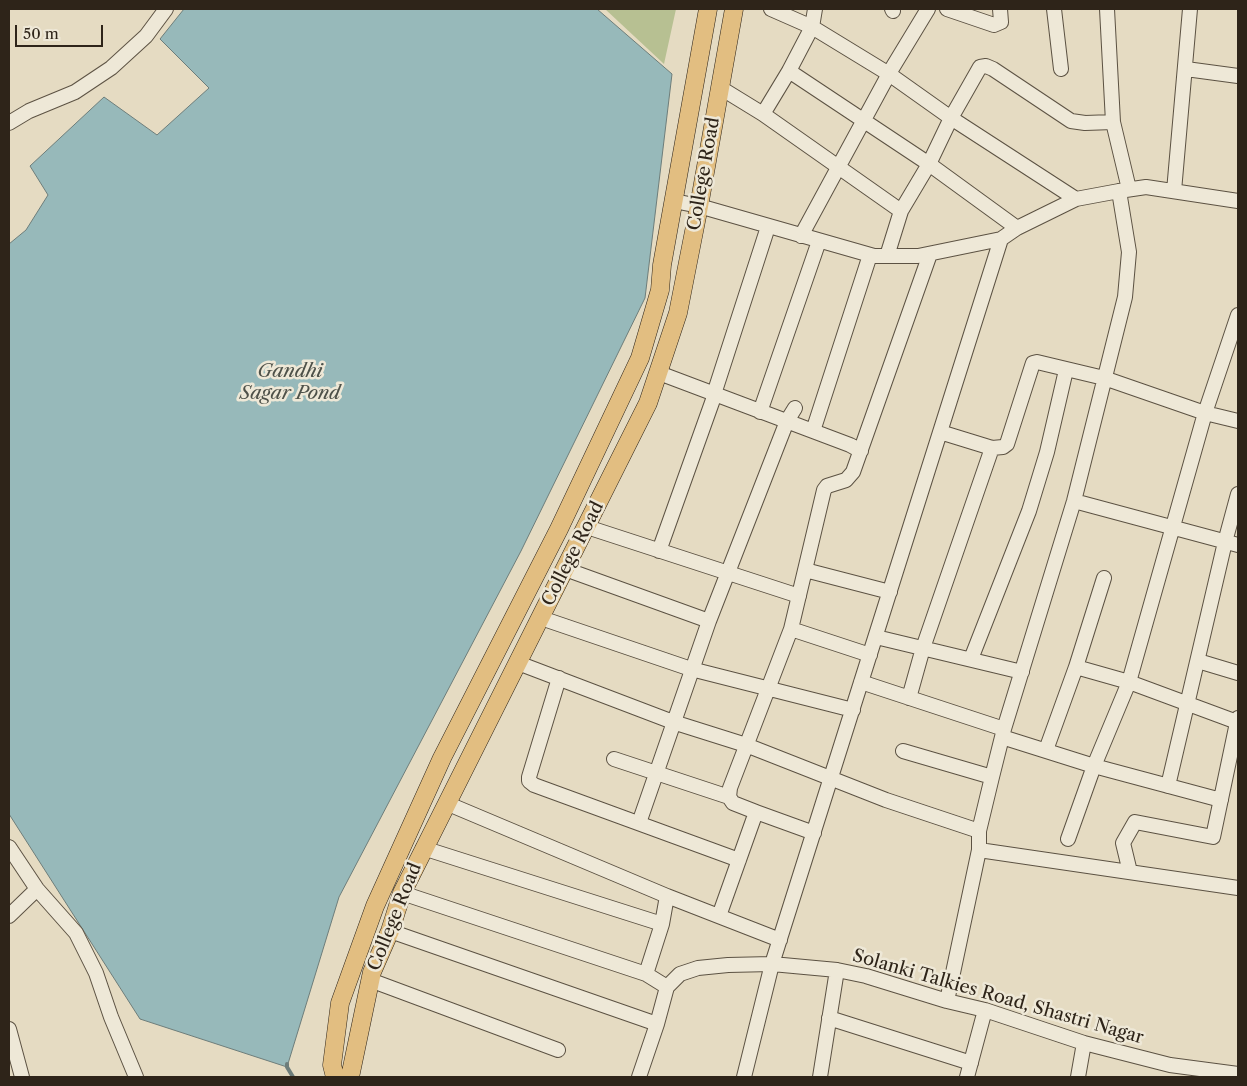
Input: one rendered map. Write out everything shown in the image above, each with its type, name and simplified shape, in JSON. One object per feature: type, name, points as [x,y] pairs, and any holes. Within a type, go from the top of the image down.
[{"type":"main road","name":"College Road","points":[[335,1077],[332,1065],[340,1003],[375,906],[442,758],[559,529],[640,358],[660,290],[708,9]]},
{"type":"main road","name":"College Road","points":[[350,1077],[372,972],[390,931],[402,893],[413,874],[423,848],[587,527],[648,403],[659,373],[678,313],[734,9]]},
{"type":"street","points":[[9,123],[29,110],[75,92],[111,68],[146,36],[166,9]]},
{"type":"street","points":[[763,114],[789,72],[812,27],[815,9]]},
{"type":"street","points":[[801,236],[837,166],[928,9]]},
{"type":"street","points":[[947,9],[994,25],[1000,22],[1000,9]]},
{"type":"street","points":[[1054,9],[1060,69]]},
{"type":"street","points":[[947,1001],[978,850],[979,831],[1003,733],[1074,501],[1125,297],[1129,252],[1124,190],[1113,122],[1107,9]]},
{"type":"street","points":[[1174,191],[1190,9]]},
{"type":"street","points":[[779,10],[812,27],[889,74],[951,118],[1076,199]]},
{"type":"street","points":[[887,256],[901,211],[929,164],[951,118],[980,67],[986,66],[993,69],[1071,121],[1085,123],[1113,122]]},
{"type":"street","points":[[1186,68],[1238,76]]},
{"type":"street","points":[[789,72],[929,164],[1017,228]]},
{"type":"street","points":[[719,87],[763,114],[901,211]]},
{"type":"street","points":[[674,201],[699,206],[870,255],[887,256],[918,256],[1000,239],[1017,228],[1076,199],[1124,190],[1146,187],[1238,201]]},
{"type":"street","points":[[659,551],[715,394],[766,233]]},
{"type":"street","points":[[744,1077],[772,964],[1000,239]]},
{"type":"street","points":[[760,412],[818,241]]},
{"type":"street","points":[[729,797],[730,788],[791,629],[824,490],[827,486],[846,480],[851,475],[930,254]]},
{"type":"street","points":[[813,431],[870,255]]},
{"type":"street","points":[[1068,839],[1094,766],[1128,682],[1205,413],[1238,315]]},
{"type":"street","points":[[940,432],[992,448],[1003,447],[1007,444],[1033,363],[1037,362],[1104,378],[1205,413],[1238,422]]},
{"type":"street","points":[[971,659],[1029,511],[1047,452],[1066,370]]},
{"type":"street","points":[[659,373],[850,445],[861,451]]},
{"type":"street","points":[[639,823],[709,621],[787,422],[796,408]]},
{"type":"street","points":[[909,698],[923,648],[992,448]]},
{"type":"street","points":[[1168,786],[1198,661],[1232,544],[1238,494]]},
{"type":"street","points":[[1074,501],[1232,544]]},
{"type":"street","points":[[587,527],[798,596]]},
{"type":"street","points":[[565,569],[709,621]]},
{"type":"street","points":[[805,570],[890,592]]},
{"type":"street","points":[[1046,750],[1076,667],[1104,578]]},
{"type":"street","points":[[541,618],[691,669],[853,710]]},
{"type":"street","points":[[791,629],[870,655]]},
{"type":"street","points":[[876,636],[1022,672]]},
{"type":"street","points":[[1198,661],[1238,674]]},
{"type":"street","points":[[518,663],[673,722],[746,745],[886,800],[979,831]]},
{"type":"street","points":[[1076,667],[1128,682],[1238,720],[1212,837],[1135,822],[1123,843],[1130,872]]},
{"type":"street","points":[[559,678],[529,777],[534,786],[739,860]]},
{"type":"street","points":[[861,682],[1094,766],[1221,800]]},
{"type":"street","points":[[903,751],[992,778]]},
{"type":"street","points":[[614,759],[729,797],[733,802],[756,812],[814,833]]},
{"type":"street","points":[[446,803],[666,896],[780,940]]},
{"type":"street","points":[[719,916],[756,812]]},
{"type":"street","points":[[9,846],[37,890],[76,932],[96,973],[111,1017],[136,1077]]},
{"type":"street","points":[[423,848],[662,924]]},
{"type":"street","points":[[978,850],[1238,888]]},
{"type":"street","points":[[9,916],[37,890]]},
{"type":"street","points":[[402,893],[646,974],[667,987],[639,1077]]},
{"type":"street","points":[[646,974],[662,924],[666,896]]},
{"type":"street","points":[[390,931],[657,1024]]},
{"type":"street","name":"Solanki Talkies Road, Shastri Nagar","points":[[667,987],[680,974],[698,968],[772,964],[837,970],[866,976],[947,1001],[985,1010],[1084,1043],[1170,1065],[1238,1074]]},
{"type":"street","points":[[820,1077],[837,970]]},
{"type":"street","points":[[370,980],[558,1050]]},
{"type":"street","points":[[967,1077],[985,1010]]},
{"type":"street","points":[[829,1018],[971,1063]]},
{"type":"street","points":[[9,1029],[22,1077]]},
{"type":"street","points":[[1078,1077],[1084,1043]]},
{"type":"green space","points":[[605,9],[676,9],[664,64]]},
{"type":"water","name":"Gandhi Sagar Pond","points":[[184,9],[597,9],[672,74],[645,298],[521,551],[339,897],[287,1067],[140,1019],[9,814],[9,244],[26,230],[48,195],[30,166],[104,97],[157,135],[209,88],[160,39]]},
{"type":"waterway","points":[[287,1064],[293,1077]]}]
